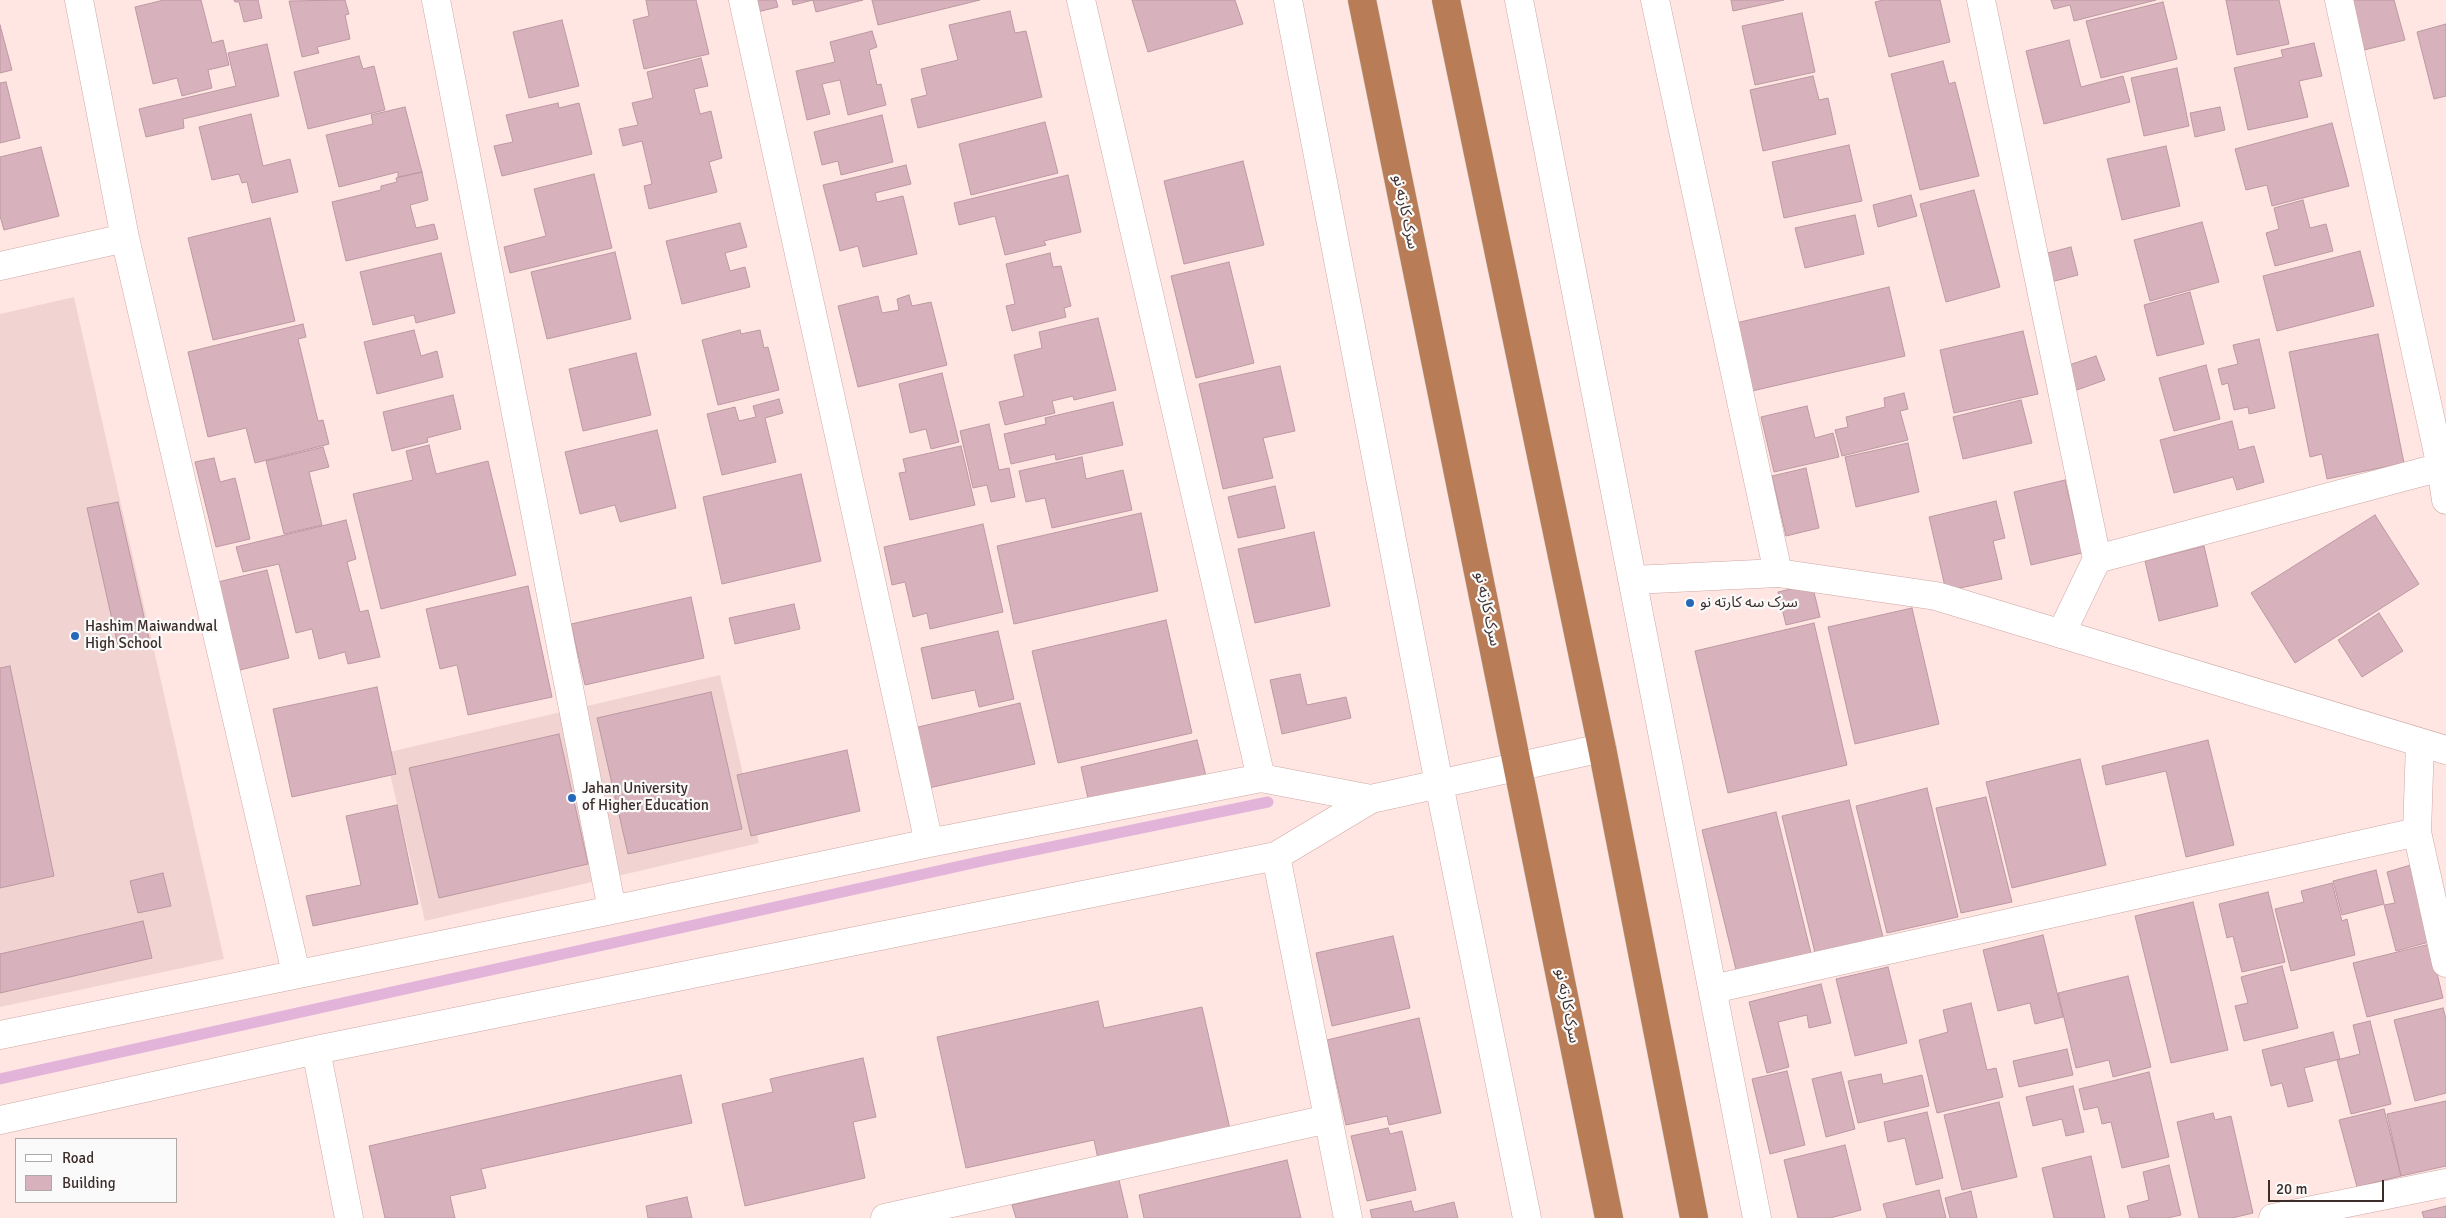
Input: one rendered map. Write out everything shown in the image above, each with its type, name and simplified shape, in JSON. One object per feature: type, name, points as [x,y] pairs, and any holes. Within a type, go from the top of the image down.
[{"type":"highway","name":"سرک کارته نو","points":[[1362,0],[1519,766],[1609,1218]]},
{"type":"highway","points":[[1446,0],[1602,748],[1694,1218]]},
{"type":"street","points":[[79,0],[126,238],[296,973]]},
{"type":"street","points":[[436,0],[612,910]]},
{"type":"street","points":[[743,0],[929,843]]},
{"type":"street","points":[[1081,0],[1261,778]]},
{"type":"street","points":[[1288,0],[1439,784],[1528,1218]]},
{"type":"street","points":[[1519,0],[1757,1218]]},
{"type":"street","points":[[1655,0],[1778,572]]},
{"type":"street","points":[[1981,0],[2097,559],[2061,634]]},
{"type":"street","points":[[2338,0],[2441,467],[2446,500]]},
{"type":"street","points":[[0,266],[126,238]]},
{"type":"street","points":[[2097,559],[2441,467]]},
{"type":"street","points":[[1632,580],[1778,572],[1936,596],[2433,747],[2417,832],[2446,963]]},
{"type":"street","points":[[0,1120],[316,1050],[1276,856],[1371,799],[1602,748]]},
{"type":"street","points":[[0,1035],[929,843],[1261,778],[1371,799]]},
{"type":"street","points":[[1713,989],[2417,832]]},
{"type":"street","points":[[1276,856],[1348,1218]]},
{"type":"street","points":[[316,1050],[349,1218]]},
{"type":"street","points":[[886,1218],[1328,1118]]},
{"type":"street","points":[[2273,1218],[2446,1183]]},
{"type":"shaded area","name":"Hashim Maiwandwal High School","points":[[74,297],[224,959],[0,1007],[0,314]]},
{"type":"shaded area","name":"Jahan University of Higher Education","points":[[720,675],[759,843],[425,921],[385,753]]},
{"type":"building","points":[[164,0],[201,0],[212,43],[223,40],[229,65],[208,70],[212,88],[182,96],[177,78],[153,84],[135,7]]},
{"type":"building","points":[[234,0],[258,0],[262,18],[244,22],[239,2]]},
{"type":"building","points":[[345,0],[349,14],[345,15],[350,39],[317,47],[319,53],[302,57],[289,1]]},
{"type":"building","points":[[646,0],[696,0],[709,54],[644,69],[633,20],[649,16]]},
{"type":"building","points":[[750,0],[776,0],[778,7],[753,13]]},
{"type":"building","points":[[792,0],[813,0],[793,5]]},
{"type":"building","points":[[813,0],[863,0],[816,12]]},
{"type":"building","points":[[872,0],[980,0],[878,25]]},
{"type":"building","points":[[1132,0],[1235,0],[1243,24],[1148,52]]},
{"type":"building","points":[[1731,0],[1784,0],[1733,11]]},
{"type":"building","points":[[1883,0],[1940,0],[1950,42],[1889,57],[1875,2]]},
{"type":"building","points":[[2051,0],[2156,0],[2074,21],[2070,5],[2054,9]]},
{"type":"building","points":[[2226,0],[2279,0],[2289,44],[2237,55]]},
{"type":"building","points":[[2351,0],[2394,0],[2405,40],[2364,50]]},
{"type":"building","points":[[2163,2],[2177,59],[2101,78],[2086,21]]},
{"type":"building","points":[[1010,11],[1015,33],[1026,31],[1042,97],[918,128],[911,99],[927,95],[921,69],[958,60],[949,25]]},
{"type":"building","points":[[1802,13],[1815,72],[1755,85],[1742,26]]},
{"type":"building","points":[[562,20],[579,86],[529,98],[513,32]]},
{"type":"building","points":[[2446,24],[2446,96],[2434,99],[2417,32]]},
{"type":"building","points":[[0,25],[12,70],[0,73]]},
{"type":"building","points":[[872,31],[877,47],[869,50],[877,85],[881,84],[886,105],[848,115],[840,80],[822,84],[830,114],[807,120],[796,71],[835,62],[830,42]]},
{"type":"building","points":[[2069,40],[2081,87],[2123,76],[2130,102],[2044,124],[2026,51]]},
{"type":"building","points":[[2314,43],[2322,76],[2299,81],[2308,117],[2248,130],[2234,68],[2283,57],[2281,50]]},
{"type":"building","points":[[267,44],[279,96],[183,119],[184,128],[146,137],[139,109],[236,86],[228,53]]},
{"type":"building","points":[[359,56],[363,69],[374,66],[385,110],[308,129],[294,72]]},
{"type":"building","points":[[701,58],[708,86],[694,89],[700,114],[711,111],[722,158],[709,162],[717,192],[649,209],[644,186],[652,184],[642,141],[623,146],[619,129],[638,125],[632,103],[653,98],[647,72]]},
{"type":"building","points":[[1943,61],[1949,84],[1955,82],[1979,176],[1920,190],[1891,74]]},
{"type":"building","points":[[2177,68],[2189,126],[2144,136],[2131,78]]},
{"type":"building","points":[[1813,76],[1819,100],[1828,98],[1836,134],[1763,151],[1750,90]]},
{"type":"building","points":[[6,82],[20,138],[0,143],[0,83]]},
{"type":"building","points":[[558,103],[559,108],[579,103],[592,154],[502,176],[494,146],[513,142],[506,115]]},
{"type":"building","points":[[405,107],[422,172],[398,177],[398,172],[339,187],[326,135],[373,124],[371,115]]},
{"type":"building","points":[[2220,107],[2225,130],[2195,137],[2190,113]]},
{"type":"building","points":[[251,114],[263,166],[290,159],[298,192],[252,203],[247,182],[242,183],[239,174],[212,180],[199,127]]},
{"type":"building","points":[[882,115],[893,162],[841,175],[838,161],[822,165],[814,132]]},
{"type":"building","points":[[1045,122],[1058,173],[971,195],[959,144]]},
{"type":"building","points":[[2332,123],[2349,186],[2272,206],[2267,185],[2246,190],[2235,149]]},
{"type":"building","points":[[1849,145],[1862,201],[1784,218],[1772,162]]},
{"type":"building","points":[[2166,146],[2180,206],[2122,220],[2107,159]]},
{"type":"building","points":[[41,147],[59,216],[4,230],[0,216],[0,157]]},
{"type":"building","points":[[1243,161],[1264,245],[1184,264],[1164,181]]},
{"type":"building","points":[[906,165],[911,184],[875,193],[877,202],[903,196],[917,254],[863,267],[858,246],[840,251],[823,185]]},
{"type":"building","points":[[422,172],[428,200],[410,205],[416,228],[434,224],[438,239],[346,261],[332,202],[381,190],[381,186],[397,182],[396,178]]},
{"type":"building","points":[[594,174],[612,248],[510,273],[504,247],[546,236],[534,189]]},
{"type":"building","points":[[1068,175],[1081,232],[1044,241],[1046,245],[1005,255],[995,216],[959,225],[954,203]]},
{"type":"building","points":[[1974,190],[2000,287],[1946,302],[1920,204]]},
{"type":"building","points":[[1911,195],[1917,216],[1878,227],[1873,205]]},
{"type":"building","points":[[2303,200],[2310,228],[2326,224],[2333,251],[2275,266],[2266,233],[2279,229],[2274,208]]},
{"type":"building","points":[[1855,215],[1864,254],[1805,268],[1795,228]]},
{"type":"building","points":[[270,218],[295,321],[213,340],[188,238]]},
{"type":"building","points":[[2202,222],[2219,282],[2150,301],[2134,240]]},
{"type":"building","points":[[740,223],[747,247],[725,253],[730,271],[745,267],[750,287],[682,304],[666,241]]},
{"type":"building","points":[[2071,247],[2078,275],[2047,283],[2040,255]]},
{"type":"building","points":[[2360,251],[2374,306],[2277,331],[2263,276]]},
{"type":"building","points":[[615,252],[631,319],[547,339],[531,272]]},
{"type":"building","points":[[441,253],[455,313],[416,323],[414,315],[373,325],[360,272]]},
{"type":"building","points":[[1050,253],[1053,267],[1061,266],[1071,306],[1064,308],[1066,317],[1012,331],[1006,306],[1015,304],[1006,264]]},
{"type":"building","points":[[1229,262],[1254,363],[1196,378],[1171,276]]},
{"type":"building","points":[[1889,287],[1905,356],[1752,391],[1736,323]]},
{"type":"building","points":[[2190,292],[2204,344],[2157,356],[2144,305]]},
{"type":"building","points":[[909,295],[912,306],[931,302],[947,365],[858,387],[838,306],[878,296],[882,313],[899,310],[897,299]]},
{"type":"building","points":[[1098,318],[1116,390],[1074,400],[1073,396],[1052,401],[1055,413],[1005,425],[999,402],[1024,396],[1014,355],[1042,348],[1039,332]]},
{"type":"building","points":[[303,324],[306,337],[298,339],[318,421],[323,420],[329,444],[255,463],[246,428],[208,437],[188,352]]},
{"type":"building","points":[[414,330],[421,356],[437,351],[443,377],[377,394],[364,342]]},
{"type":"building","points":[[740,330],[741,334],[760,330],[764,348],[768,347],[779,390],[718,405],[702,340]]},
{"type":"building","points":[[2023,331],[2038,394],[1954,413],[1940,350]]},
{"type":"building","points":[[2378,334],[2404,463],[2327,479],[2322,454],[2310,457],[2289,352]]},
{"type":"building","points":[[2259,339],[2275,408],[2249,414],[2248,407],[2234,410],[2228,383],[2222,385],[2218,369],[2238,364],[2233,345]]},
{"type":"building","points":[[636,353],[651,415],[583,431],[569,369]]},
{"type":"building","points":[[2096,356],[2105,380],[2074,391],[2066,366]]},
{"type":"building","points":[[2206,365],[2220,419],[2174,431],[2159,378]]},
{"type":"building","points":[[1280,366],[1295,431],[1263,438],[1273,478],[1223,489],[1199,384]]},
{"type":"building","points":[[942,373],[959,442],[931,449],[926,429],[910,433],[899,384]]},
{"type":"building","points":[[1904,393],[1908,409],[1900,411],[1908,440],[1842,456],[1835,430],[1848,427],[1846,417],[1885,407],[1884,398]]},
{"type":"building","points":[[453,395],[461,429],[427,438],[428,442],[392,451],[383,412]]},
{"type":"building","points":[[779,399],[783,413],[765,418],[776,462],[722,475],[707,414],[735,407],[739,421],[756,417],[753,406]]},
{"type":"building","points":[[2021,400],[2032,443],[1963,459],[1953,417]]},
{"type":"building","points":[[1113,402],[1123,445],[1056,460],[1055,454],[1011,464],[1004,434],[1046,424],[1045,418]]},
{"type":"building","points":[[1807,406],[1815,438],[1833,433],[1839,457],[1774,472],[1761,417]]},
{"type":"building","points":[[2232,421],[2239,450],[2254,446],[2264,482],[2237,490],[2233,477],[2174,493],[2160,440]]},
{"type":"building","points":[[989,424],[999,470],[1009,468],[1015,497],[991,502],[987,485],[973,488],[960,431]]},
{"type":"building","points":[[657,430],[676,508],[620,522],[615,505],[580,514],[565,452]]},
{"type":"building","points":[[1908,443],[1919,492],[1856,507],[1845,457]]},
{"type":"building","points":[[429,445],[436,474],[488,461],[516,575],[381,609],[353,494],[413,480],[406,451]]},
{"type":"building","points":[[961,446],[975,505],[910,520],[899,473],[906,472],[903,459]]},
{"type":"building","points":[[323,447],[329,467],[309,472],[322,525],[284,534],[266,461]]},
{"type":"building","points":[[1082,457],[1086,479],[1123,470],[1132,510],[1052,528],[1045,498],[1026,502],[1019,471]]},
{"type":"building","points":[[214,458],[220,482],[235,478],[250,539],[216,547],[195,462]]},
{"type":"building","points":[[1806,468],[1819,528],[1786,536],[1772,476]]},
{"type":"building","points":[[801,474],[821,561],[722,584],[703,497]]},
{"type":"building","points":[[2065,480],[2082,553],[2031,565],[2014,492]]},
{"type":"building","points":[[1275,486],[1285,528],[1238,538],[1228,497]]},
{"type":"building","points":[[1996,501],[2005,538],[1993,541],[2002,579],[1946,591],[1929,517]]},
{"type":"building","points":[[118,502],[149,639],[118,646],[87,508]]},
{"type":"building","points":[[1141,513],[1158,591],[1014,624],[997,546]]},
{"type":"building","points":[[2375,515],[2419,584],[2295,663],[2251,593]]},
{"type":"building","points":[[346,520],[356,559],[347,562],[360,612],[368,610],[380,657],[348,664],[345,652],[319,659],[312,629],[296,633],[279,564],[243,572],[236,547]]},
{"type":"building","points":[[983,524],[1003,612],[930,629],[927,613],[913,617],[905,582],[892,585],[884,547]]},
{"type":"building","points":[[1314,532],[1330,606],[1255,623],[1238,549]]},
{"type":"building","points":[[2204,546],[2218,606],[2159,621],[2145,561]]},
{"type":"building","points":[[267,570],[289,658],[232,672],[210,584]]},
{"type":"building","points":[[1812,584],[1820,617],[1786,625],[1778,592]]},
{"type":"building","points":[[528,586],[552,697],[468,715],[457,665],[440,669],[426,609]]},
{"type":"building","points":[[691,597],[704,658],[585,685],[571,624]]},
{"type":"building","points":[[794,604],[800,629],[735,644],[729,618]]},
{"type":"building","points":[[1912,608],[1939,724],[1855,744],[1828,627]]},
{"type":"building","points":[[2379,613],[2403,651],[2362,677],[2338,640]]},
{"type":"building","points":[[1166,620],[1192,733],[1058,763],[1032,651]]},
{"type":"building","points":[[1814,623],[1847,765],[1728,793],[1695,651]]},
{"type":"building","points":[[998,631],[1014,699],[979,707],[975,690],[932,699],[921,648]]},
{"type":"building","points":[[10,666],[54,876],[0,888],[0,668]]},
{"type":"building","points":[[1300,674],[1307,705],[1346,697],[1351,718],[1282,734],[1270,680]]},
{"type":"building","points":[[377,687],[396,774],[292,797],[273,709]]},
{"type":"building","points":[[711,692],[742,829],[628,854],[597,718]]},
{"type":"building","points":[[1020,703],[1035,764],[929,788],[914,728]]},
{"type":"building","points":[[559,734],[588,864],[439,898],[409,768]]},
{"type":"building","points":[[1197,740],[1206,776],[1089,803],[1081,767]]},
{"type":"building","points":[[2208,740],[2234,845],[2186,857],[2166,771],[2106,785],[2102,766]]},
{"type":"building","points":[[847,750],[860,811],[751,836],[737,775]]},
{"type":"building","points":[[2080,759],[2106,865],[2012,888],[1986,782]]},
{"type":"building","points":[[1927,788],[1958,917],[1887,933],[1856,806]]},
{"type":"building","points":[[1986,797],[2012,902],[1961,913],[1936,808]]},
{"type":"building","points":[[1849,800],[1884,941],[1816,957],[1782,816]]},
{"type":"building","points":[[397,805],[418,904],[313,926],[306,896],[361,885],[346,816]]},
{"type":"building","points":[[1776,812],[1811,953],[1736,970],[1702,830]]},
{"type":"building","points":[[2414,864],[2433,941],[2396,951],[2384,905],[2395,903],[2387,872]]},
{"type":"building","points":[[2376,870],[2384,904],[2342,915],[2333,881]]},
{"type":"building","points":[[163,873],[171,906],[138,913],[130,881]]},
{"type":"building","points":[[2332,883],[2342,921],[2347,919],[2355,955],[2291,971],[2275,909],[2304,902],[2301,891]]},
{"type":"building","points":[[2268,892],[2285,962],[2242,972],[2233,936],[2227,938],[2219,904]]},
{"type":"building","points":[[2193,902],[2228,1050],[2171,1063],[2135,916]]},
{"type":"building","points":[[143,921],[152,958],[0,993],[0,954]]},
{"type":"building","points":[[2043,935],[2063,1017],[2035,1024],[2030,1003],[1998,1011],[1983,950]]},
{"type":"building","points":[[1393,936],[1410,1008],[1332,1026],[1316,953]]},
{"type":"building","points":[[2430,944],[2443,998],[2367,1017],[2353,963]]},
{"type":"building","points":[[2282,966],[2298,1028],[2244,1041],[2235,1006],[2248,1003],[2241,977]]},
{"type":"building","points":[[1888,967],[1907,1043],[1855,1056],[1836,979]]},
{"type":"building","points":[[2128,976],[2151,1067],[2113,1077],[2109,1060],[2076,1068],[2058,993]]},
{"type":"building","points":[[1821,984],[1831,1023],[1809,1028],[1807,1015],[1778,1022],[1789,1067],[1767,1073],[1749,1002]]},
{"type":"building","points":[[1098,1001],[1104,1028],[1202,1007],[1230,1129],[1098,1159],[1094,1140],[966,1168],[937,1037]]},
{"type":"building","points":[[1971,1003],[1987,1070],[1996,1068],[2003,1097],[1937,1113],[1919,1040],[1948,1032],[1943,1010]]},
{"type":"building","points":[[2443,1008],[2446,1019],[2446,1093],[2415,1101],[2394,1020]]},
{"type":"building","points":[[1419,1018],[1441,1113],[1389,1125],[1387,1116],[1346,1125],[1327,1040]]},
{"type":"building","points":[[2370,1021],[2391,1104],[2351,1114],[2337,1060],[2360,1054],[2353,1025]]},
{"type":"building","points":[[2333,1032],[2340,1059],[2304,1068],[2313,1101],[2288,1107],[2282,1083],[2271,1086],[2262,1050]]},
{"type":"building","points":[[2067,1049],[2073,1075],[2019,1087],[2013,1061]]},
{"type":"building","points":[[863,1058],[876,1117],[853,1122],[865,1178],[745,1206],[722,1104],[773,1092],[770,1079]]},
{"type":"building","points":[[1787,1071],[1805,1145],[1770,1154],[1752,1079]]},
{"type":"building","points":[[1841,1072],[1855,1129],[1826,1137],[1812,1079]]},
{"type":"building","points":[[2149,1072],[2169,1157],[2122,1168],[2111,1122],[2102,1124],[2098,1107],[2084,1110],[2079,1089]]},
{"type":"building","points":[[1881,1074],[1883,1084],[1922,1075],[1929,1106],[1858,1123],[1848,1081]]},
{"type":"building","points":[[681,1075],[692,1123],[481,1169],[486,1188],[450,1196],[455,1218],[385,1218],[369,1146]]},
{"type":"building","points":[[2073,1086],[2084,1132],[2066,1136],[2062,1119],[2033,1126],[2026,1097]]},
{"type":"building","points":[[2446,1101],[2446,1166],[2401,1176],[2387,1114]]},
{"type":"building","points":[[1999,1102],[2017,1177],[1962,1190],[1944,1115]]},
{"type":"building","points":[[2384,1109],[2401,1176],[2357,1187],[2339,1120]]},
{"type":"building","points":[[1927,1112],[1943,1178],[1916,1185],[1905,1138],[1888,1142],[1884,1122]]},
{"type":"building","points":[[2213,1113],[2215,1120],[2231,1116],[2253,1213],[2232,1218],[2199,1218],[2177,1122]]},
{"type":"building","points":[[1388,1128],[1390,1134],[1402,1131],[1416,1190],[1367,1201],[1351,1136]]},
{"type":"building","points":[[1845,1145],[1861,1210],[1830,1218],[1798,1218],[1784,1160]]},
{"type":"building","points":[[2091,1156],[2105,1218],[2054,1218],[2042,1168]]},
{"type":"building","points":[[1287,1160],[1301,1218],[1144,1218],[1139,1195]]},
{"type":"building","points":[[2169,1165],[2181,1215],[2167,1218],[2130,1218],[2127,1206],[2149,1200],[2143,1172]]},
{"type":"building","points":[[1119,1180],[1128,1218],[1016,1218],[1012,1205]]},
{"type":"building","points":[[1939,1190],[1946,1218],[1887,1218],[1883,1204]]},
{"type":"building","points":[[1971,1191],[1977,1218],[1950,1218],[1945,1198]]},
{"type":"building","points":[[687,1197],[692,1218],[648,1218],[646,1206]]},
{"type":"building","points":[[1411,1201],[1414,1212],[1454,1202],[1458,1218],[1372,1218],[1370,1210]]},
{"type":"building","points":[[2446,1206],[2446,1218],[2424,1218],[2422,1212]]},
{"type":"waterway","points":[[0,1079],[987,860],[1268,802]]},
{"type":"place","name":"سرک سه کارته نو","points":[[1690,603]]},
{"type":"place","name":"Hashim Maiwandwal High School","points":[[75,636]]},
{"type":"place","name":"Jahan University of Higher Education","points":[[572,798]]}]
